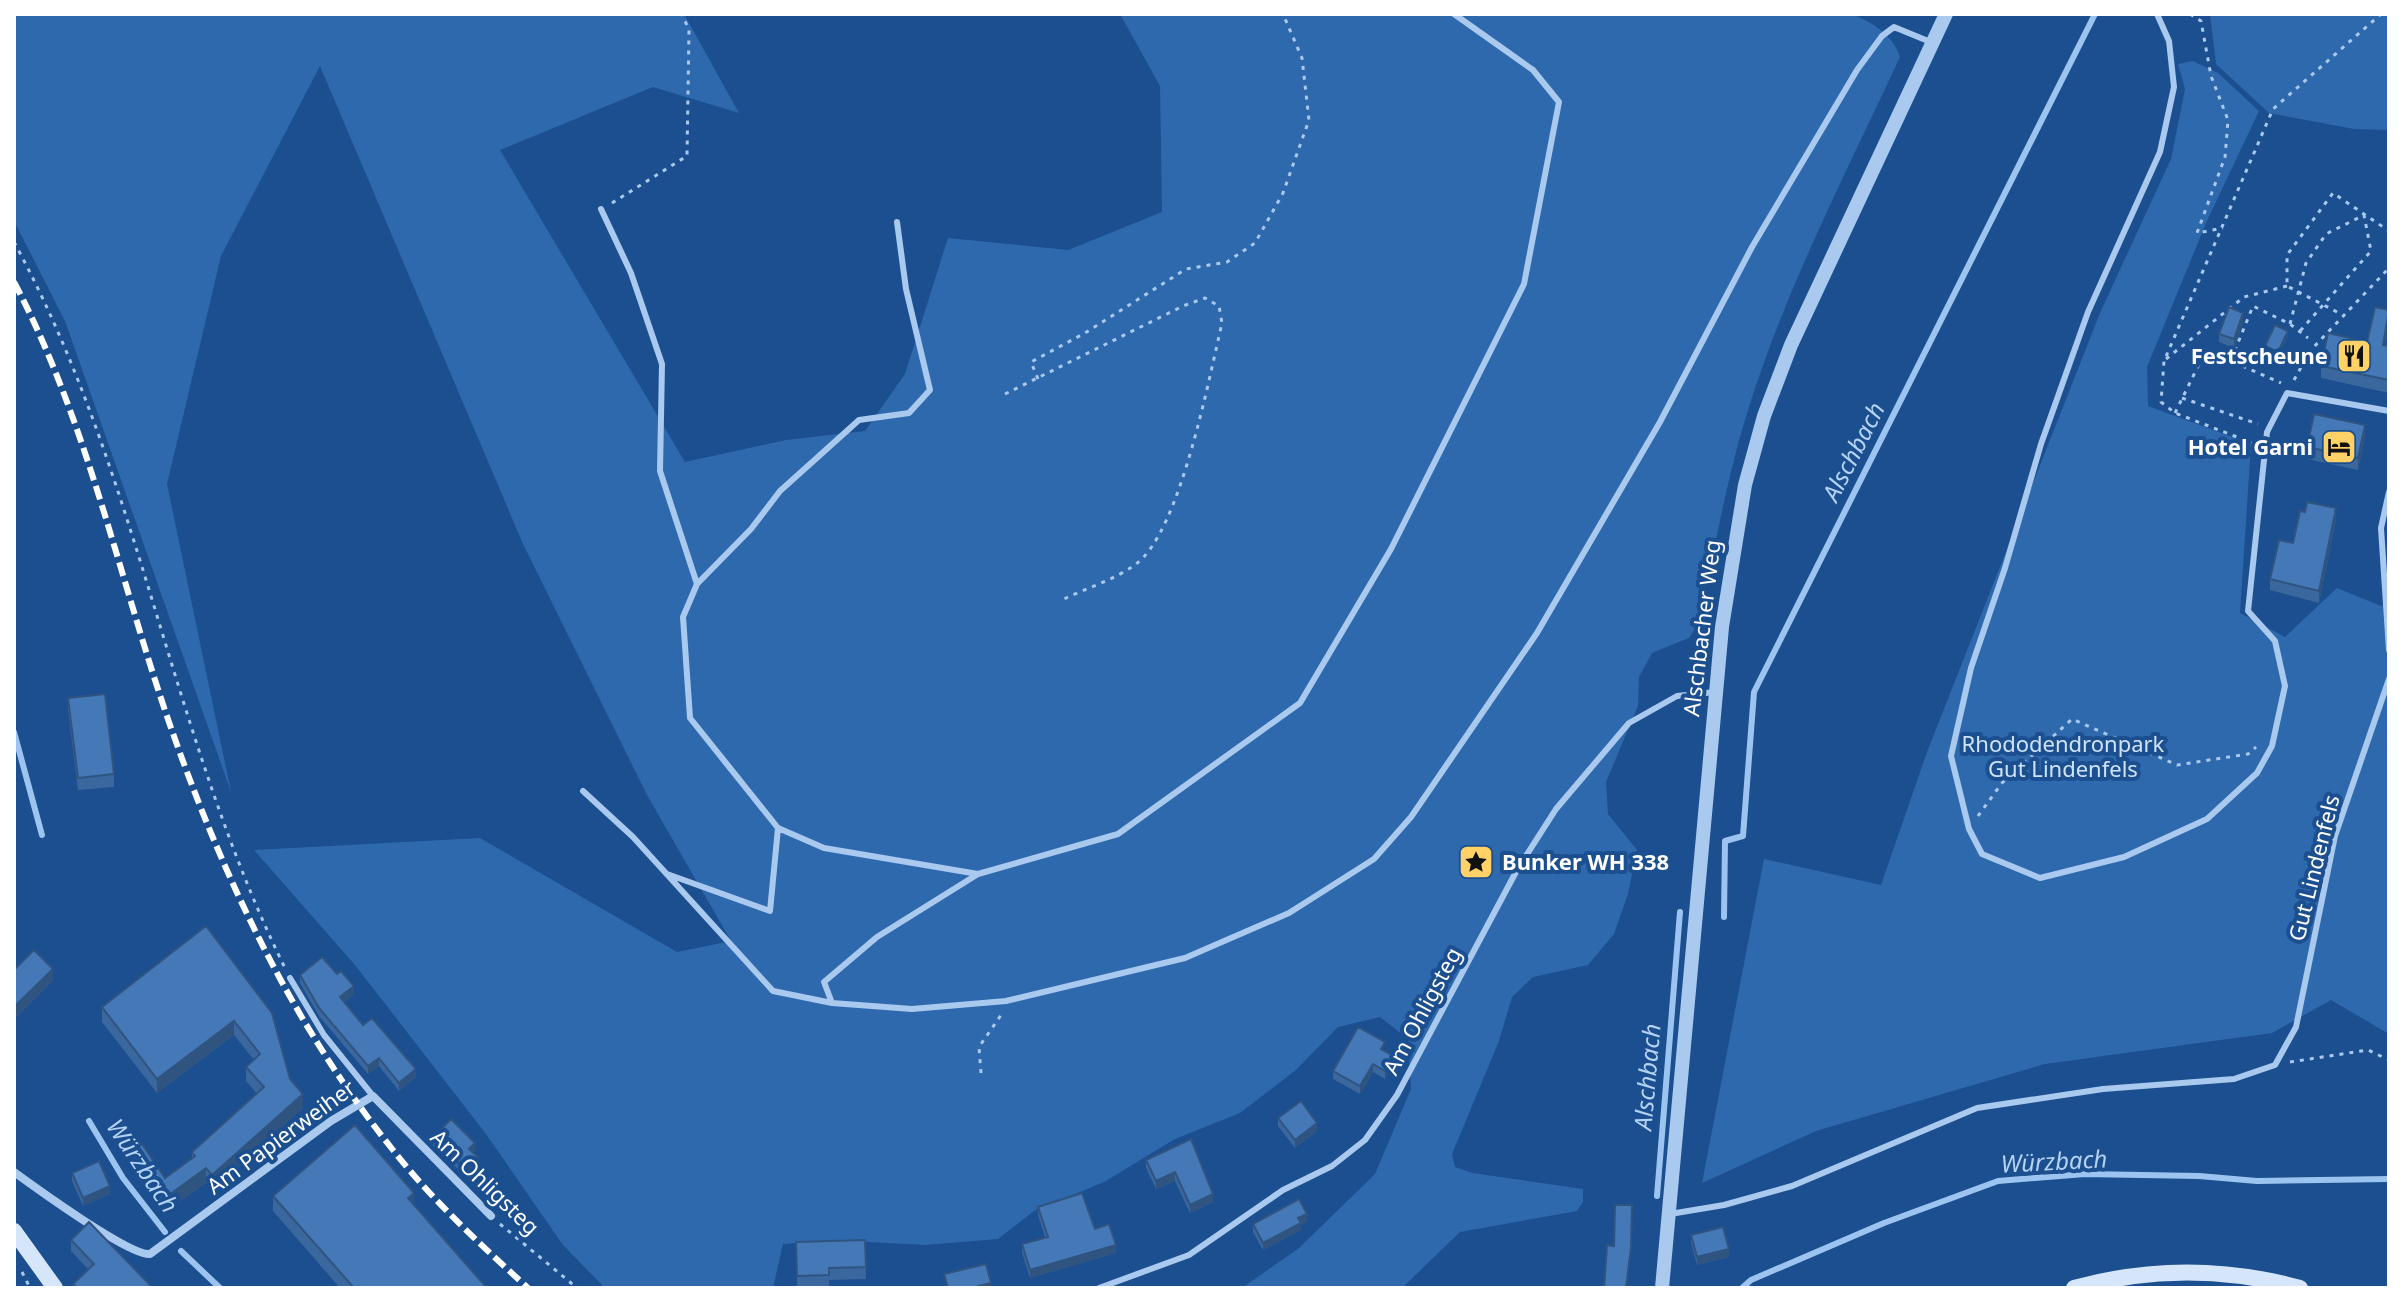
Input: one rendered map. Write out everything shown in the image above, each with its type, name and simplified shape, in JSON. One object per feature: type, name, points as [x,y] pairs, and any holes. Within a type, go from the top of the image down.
[{"type":"main road","points":[[14,1231],[55,1288]]},
{"type":"main road","points":[[2074,1288],[2148,1273],[2185,1271],[2230,1273],[2300,1288]]},
{"type":"street","name":"Alschbacher Weg","points":[[1662,1288],[1716,692],[1732,555],[1764,416],[1791,345],[1946,14]]},
{"type":"street","name":"Am Ohligsteg","points":[[373,1096],[491,1216]]},
{"type":"street","name":"Am Papierweiher","points":[[14,1172],[142,1255],[164,1245],[331,1121],[373,1096]]},
{"type":"lane","points":[[832,1003],[824,982],[877,937],[978,874],[1118,834],[1300,703],[1391,549],[1524,284],[1559,102],[1533,70],[1454,14]]},
{"type":"lane","points":[[2157,14],[2169,41],[2174,87],[2160,152],[2088,312],[2041,444],[2005,568],[1971,668],[1951,756],[1969,829],[1982,854],[2040,878],[2124,857],[2207,819],[2257,773],[2272,746],[2285,686],[2275,641],[2248,611],[2270,428],[2287,393],[2389,411]]},
{"type":"lane","points":[[583,791],[666,873],[773,991],[832,1003],[912,1009],[1006,1001],[1185,958],[1289,913],[1374,859],[1411,817],[1537,633],[1660,422],[1752,247],[1857,70],[1882,36],[1894,27],[1933,43]]},
{"type":"lane","points":[[601,209],[631,273],[662,364],[660,471],[697,584]]},
{"type":"lane","points":[[897,222],[906,289],[930,390],[909,413],[859,420],[780,491],[751,529],[697,584],[683,617],[690,718],[778,828],[824,848],[978,874]]},
{"type":"lane","points":[[2389,492],[2381,528],[2389,650]]},
{"type":"lane","name":"Gut Lindenfels","points":[[2275,1065],[2296,1027],[2335,836],[2389,679]]},
{"type":"lane","name":"Am Ohligsteg","points":[[1099,1288],[1189,1255],[1283,1190],[1332,1166],[1365,1140],[1397,1095],[1517,870],[1556,809],[1629,723],[1677,696],[1716,692]]},
{"type":"lane","points":[[666,873],[770,911],[778,828]]},
{"type":"lane","name":"Am Papierweiher","points":[[290,978],[324,1035],[373,1096]]},
{"type":"lane","points":[[1669,1214],[1724,1205],[1792,1186],[1977,1108],[2103,1089],[2234,1079],[2275,1065]]},
{"type":"path","points":[[601,209],[687,156],[689,30],[682,14]]},
{"type":"path","points":[[1038,379],[1031,362],[1085,333],[1186,269],[1227,262],[1255,243],[1283,193],[1309,120],[1302,58],[1283,14]]},
{"type":"path","points":[[2190,14],[2201,21],[2211,76],[2228,120],[2225,157],[2197,233],[2224,228]]},
{"type":"path","points":[[2266,448],[2175,413],[2161,402],[2164,361],[2198,276],[2224,228],[2273,109],[2381,14]]},
{"type":"path","points":[[2287,286],[2287,255],[2333,193],[2389,231]]},
{"type":"path","points":[[2290,324],[2306,263],[2326,234],[2364,215]]},
{"type":"path","points":[[2300,331],[2321,303],[2371,251],[2364,215]]},
{"type":"path","points":[[14,242],[38,287],[78,379],[128,520],[225,832],[290,978]]},
{"type":"path","points":[[2175,413],[2206,350],[2290,388],[2310,351],[2389,268]]},
{"type":"path","points":[[2164,361],[2244,297],[2287,286],[2300,290],[2337,312]]},
{"type":"path","points":[[1005,394],[1183,306],[1205,298],[1219,306],[1222,323],[1219,338],[1189,459],[1167,519],[1138,563],[1064,599]]},
{"type":"path","points":[[2231,360],[2253,306],[2290,324],[2308,338]]},
{"type":"path","points":[[2182,398],[2270,428]]},
{"type":"path","points":[[1969,829],[2002,783],[2072,719],[2177,765],[2248,754],[2275,727]]},
{"type":"path","points":[[981,1073],[979,1047],[997,1025],[1006,1001]]},
{"type":"path","points":[[2275,1065],[2368,1050],[2389,1060]]},
{"type":"path","name":"Am Ohligsteg","points":[[491,1216],[577,1288]]},
{"type":"green space","points":[[14,14],[684,14],[739,113],[653,87],[500,150],[685,462],[786,440],[865,431],[905,374],[948,238],[1068,250],[1162,212],[1160,86],[1120,14],[1852,14],[1881,31],[1893,43],[1900,57],[1809,252],[1768,351],[1736,452],[1697,626],[1689,638],[1652,653],[1639,677],[1638,706],[1606,782],[1608,814],[1637,850],[1628,894],[1614,934],[1588,965],[1533,977],[1512,997],[1499,1041],[1452,1154],[1455,1167],[1473,1173],[1583,1189],[1583,1202],[1577,1211],[1460,1232],[1402,1288],[1242,1288],[1299,1248],[1375,1174],[1411,1089],[1408,1039],[1380,1017],[1338,1027],[1296,1070],[1240,1113],[1175,1139],[1104,1182],[1034,1211],[998,1239],[926,1245],[827,1240],[783,1244],[773,1288],[603,1286],[563,1245],[486,1134],[355,965],[254,850],[480,838],[677,952],[731,941],[647,795],[523,544],[320,66],[221,256],[167,484],[231,792],[65,321],[14,221]]},
{"type":"green space","points":[[2210,14],[2389,14],[2389,130],[2354,129],[2269,113],[2216,64]]},
{"type":"green space","name":"Rhododendronpark Gut Lindenfels","points":[[2193,61],[2218,73],[2259,111],[2206,223],[2147,367],[2148,406],[2251,444],[2240,613],[2285,637],[2337,588],[2381,606],[2389,603],[2389,1034],[2331,1000],[2272,1033],[2045,1064],[1816,1131],[1702,1183],[1764,859],[1881,885],[1927,752],[2100,313],[2171,159],[2185,89],[2178,64]]},
{"type":"building","points":[[2229,307],[2243,313],[2234,339],[2219,334]]},
{"type":"building","name":"Festscheune","points":[[2375,307],[2389,310],[2383,345],[2389,346],[2389,380],[2321,366],[2328,333],[2367,342]]},
{"type":"building","points":[[2275,325],[2288,331],[2278,352],[2265,346]]},
{"type":"building","points":[[2314,414],[2365,425],[2358,458],[2307,447]]},
{"type":"building","points":[[2307,502],[2336,508],[2319,591],[2270,579],[2279,540],[2293,543],[2300,511],[2305,512]]},
{"type":"building","points":[[105,694],[114,774],[78,778],[68,698]]},
{"type":"building","points":[[206,926],[272,1013],[290,1079],[303,1094],[212,1175],[206,1168],[162,1200],[140,1168],[143,1165],[139,1167],[128,1150],[140,1141],[165,1178],[195,1156],[192,1152],[264,1087],[246,1067],[260,1054],[234,1021],[157,1079],[102,1007]]},
{"type":"building","points":[[34,950],[53,969],[14,1007],[14,970]]},
{"type":"building","points":[[322,957],[337,974],[341,971],[354,986],[340,997],[363,1025],[372,1018],[416,1069],[399,1083],[379,1058],[368,1066],[319,1008],[300,975]]},
{"type":"building","points":[[1358,1027],[1385,1042],[1381,1049],[1394,1056],[1385,1071],[1373,1064],[1360,1086],[1333,1071]]},
{"type":"building","points":[[1301,1101],[1317,1123],[1295,1140],[1278,1118]]},
{"type":"building","points":[[451,1119],[475,1143],[469,1149],[478,1157],[466,1170],[433,1138]]},
{"type":"building","points":[[355,1125],[414,1193],[408,1198],[487,1288],[354,1288],[273,1196]]},
{"type":"building","points":[[1191,1139],[1213,1194],[1190,1205],[1175,1172],[1156,1181],[1146,1160]]},
{"type":"building","points":[[99,1161],[110,1186],[83,1198],[72,1173]]},
{"type":"building","points":[[1082,1193],[1095,1229],[1109,1224],[1116,1245],[1030,1270],[1022,1244],[1048,1237],[1038,1207]]},
{"type":"building","points":[[1299,1199],[1307,1214],[1298,1218],[1301,1223],[1263,1243],[1253,1224]]},
{"type":"building","points":[[1615,1205],[1632,1205],[1626,1288],[1604,1288],[1607,1245],[1614,1246]]},
{"type":"building","points":[[89,1222],[153,1288],[77,1288],[73,1284],[94,1264],[71,1240]]},
{"type":"building","points":[[1723,1227],[1729,1249],[1697,1257],[1691,1235]]},
{"type":"building","points":[[865,1240],[866,1267],[829,1268],[829,1275],[797,1276],[796,1242]]},
{"type":"building","points":[[986,1264],[991,1283],[978,1288],[948,1288],[944,1274]]},
{"type":"waterway","name":"Alschbach","points":[[1724,917],[1725,841],[1743,836],[1754,692],[2095,14]]},
{"type":"waterway","name":"Würzbach","points":[[14,732],[42,835]]},
{"type":"waterway","name":"Alschbach","points":[[1657,1196],[1680,912]]},
{"type":"waterway","name":"Würzbach","points":[[89,1121],[123,1178],[165,1232]]},
{"type":"waterway","name":"Würzbach","points":[[1742,1288],[1751,1280],[1884,1223],[1998,1181],[2085,1174],[2199,1176],[2257,1181],[2389,1179]]},
{"type":"waterway","name":"Würzbach","points":[[181,1251],[220,1288]]},
{"type":"railway","points":[[14,282],[40,335],[82,444],[170,725],[191,782],[237,893],[264,947],[323,1052],[393,1150],[441,1205],[528,1288]]},
{"type":"place","name":"Festscheune","points":[[2354,356]]},
{"type":"place","name":"Hotel Garni","points":[[2339,447]]},
{"type":"place","name":"Bunker WH 338","points":[[1476,862]]}]
